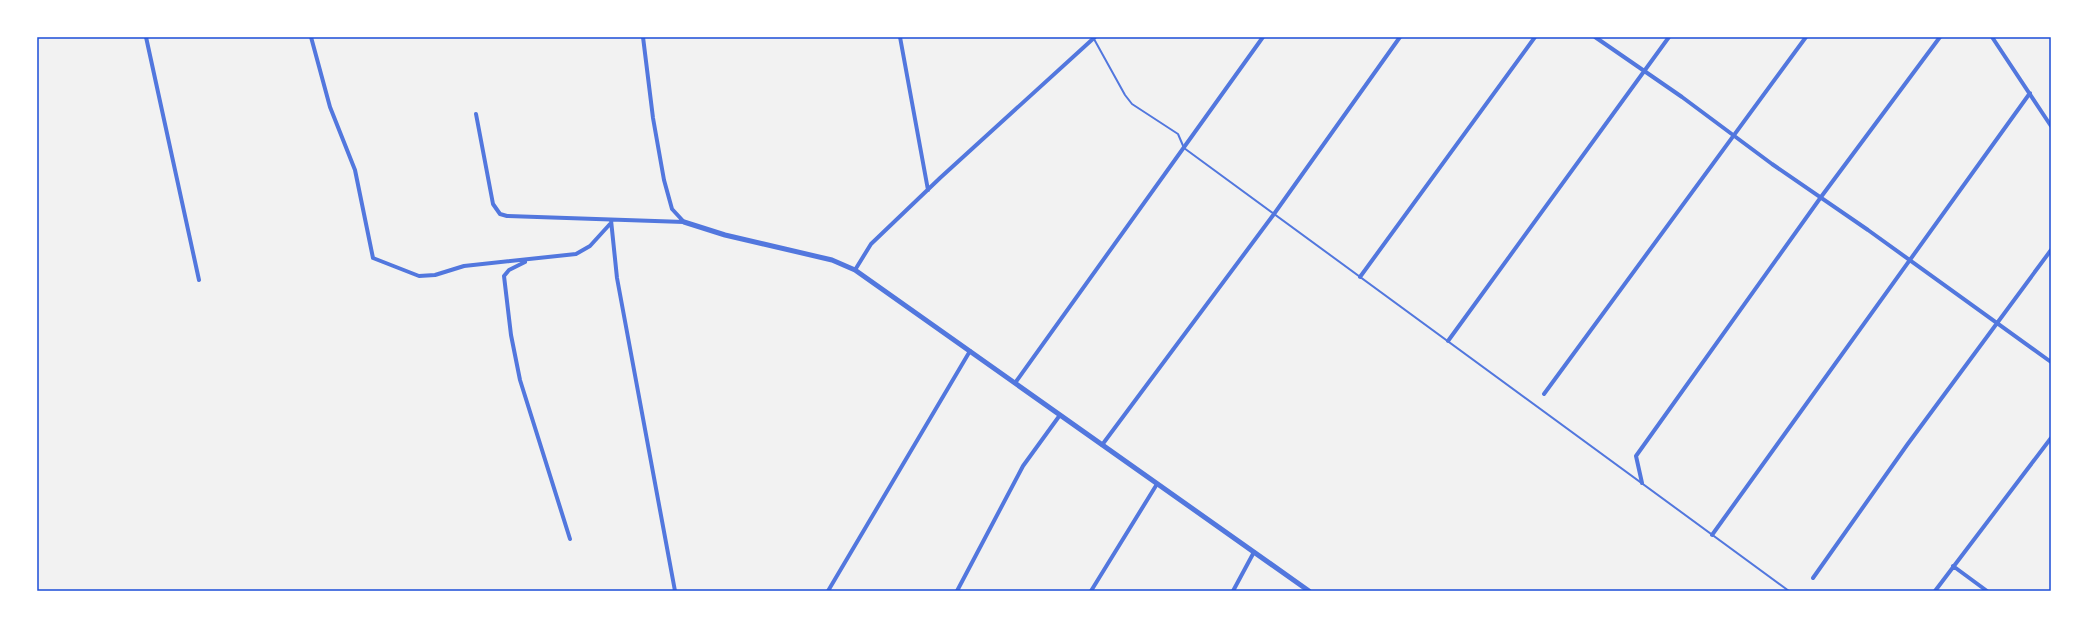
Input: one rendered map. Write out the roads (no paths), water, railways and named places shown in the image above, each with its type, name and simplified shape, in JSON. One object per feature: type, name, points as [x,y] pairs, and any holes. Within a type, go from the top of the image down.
[{"type":"street","points":[[146,37],[199,280]]},
{"type":"street","points":[[311,37],[330,107],[355,170],[373,258],[419,276],[435,275],[464,266],[576,254],[590,246],[611,222]]},
{"type":"street","points":[[643,37],[653,118],[664,180],[672,209],[684,222]]},
{"type":"street","points":[[900,37],[928,190]]},
{"type":"street","points":[[1015,383],[1263,37]]},
{"type":"street","points":[[1102,445],[1274,214],[1400,37]]},
{"type":"street","points":[[1360,277],[1535,37]]},
{"type":"street","points":[[1595,37],[2051,362]]},
{"type":"street","points":[[1448,341],[1643,70],[1669,37]]},
{"type":"street","points":[[1544,394],[1806,37]]},
{"type":"street","points":[[1642,483],[1636,456],[1821,198],[1940,37]]},
{"type":"street","points":[[1992,37],[2051,126]]},
{"type":"street","points":[[855,270],[871,244],[1094,38]]},
{"type":"street","points":[[1712,535],[2030,93]]},
{"type":"street","points":[[476,114],[493,204],[500,214],[507,216],[611,222],[684,222],[725,235],[832,260],[855,270],[1309,591]]},
{"type":"street","points":[[611,222],[617,278],[676,591]]},
{"type":"street","points":[[1813,578],[1907,445],[2051,250]]},
{"type":"street","points":[[528,260],[509,270],[504,276],[511,335],[520,380],[570,539]]},
{"type":"street","points":[[828,591],[970,351]]},
{"type":"street","points":[[957,591],[1023,466],[1060,415]]},
{"type":"street","points":[[1935,591],[2051,438]]},
{"type":"street","points":[[1091,591],[1157,484]]},
{"type":"street","points":[[1233,591],[1254,552]]},
{"type":"street","points":[[1953,566],[1987,591]]},
{"type":"lane","points":[[1094,38],[1125,95],[1132,104],[1178,134],[1184,148],[1789,591]]}]
